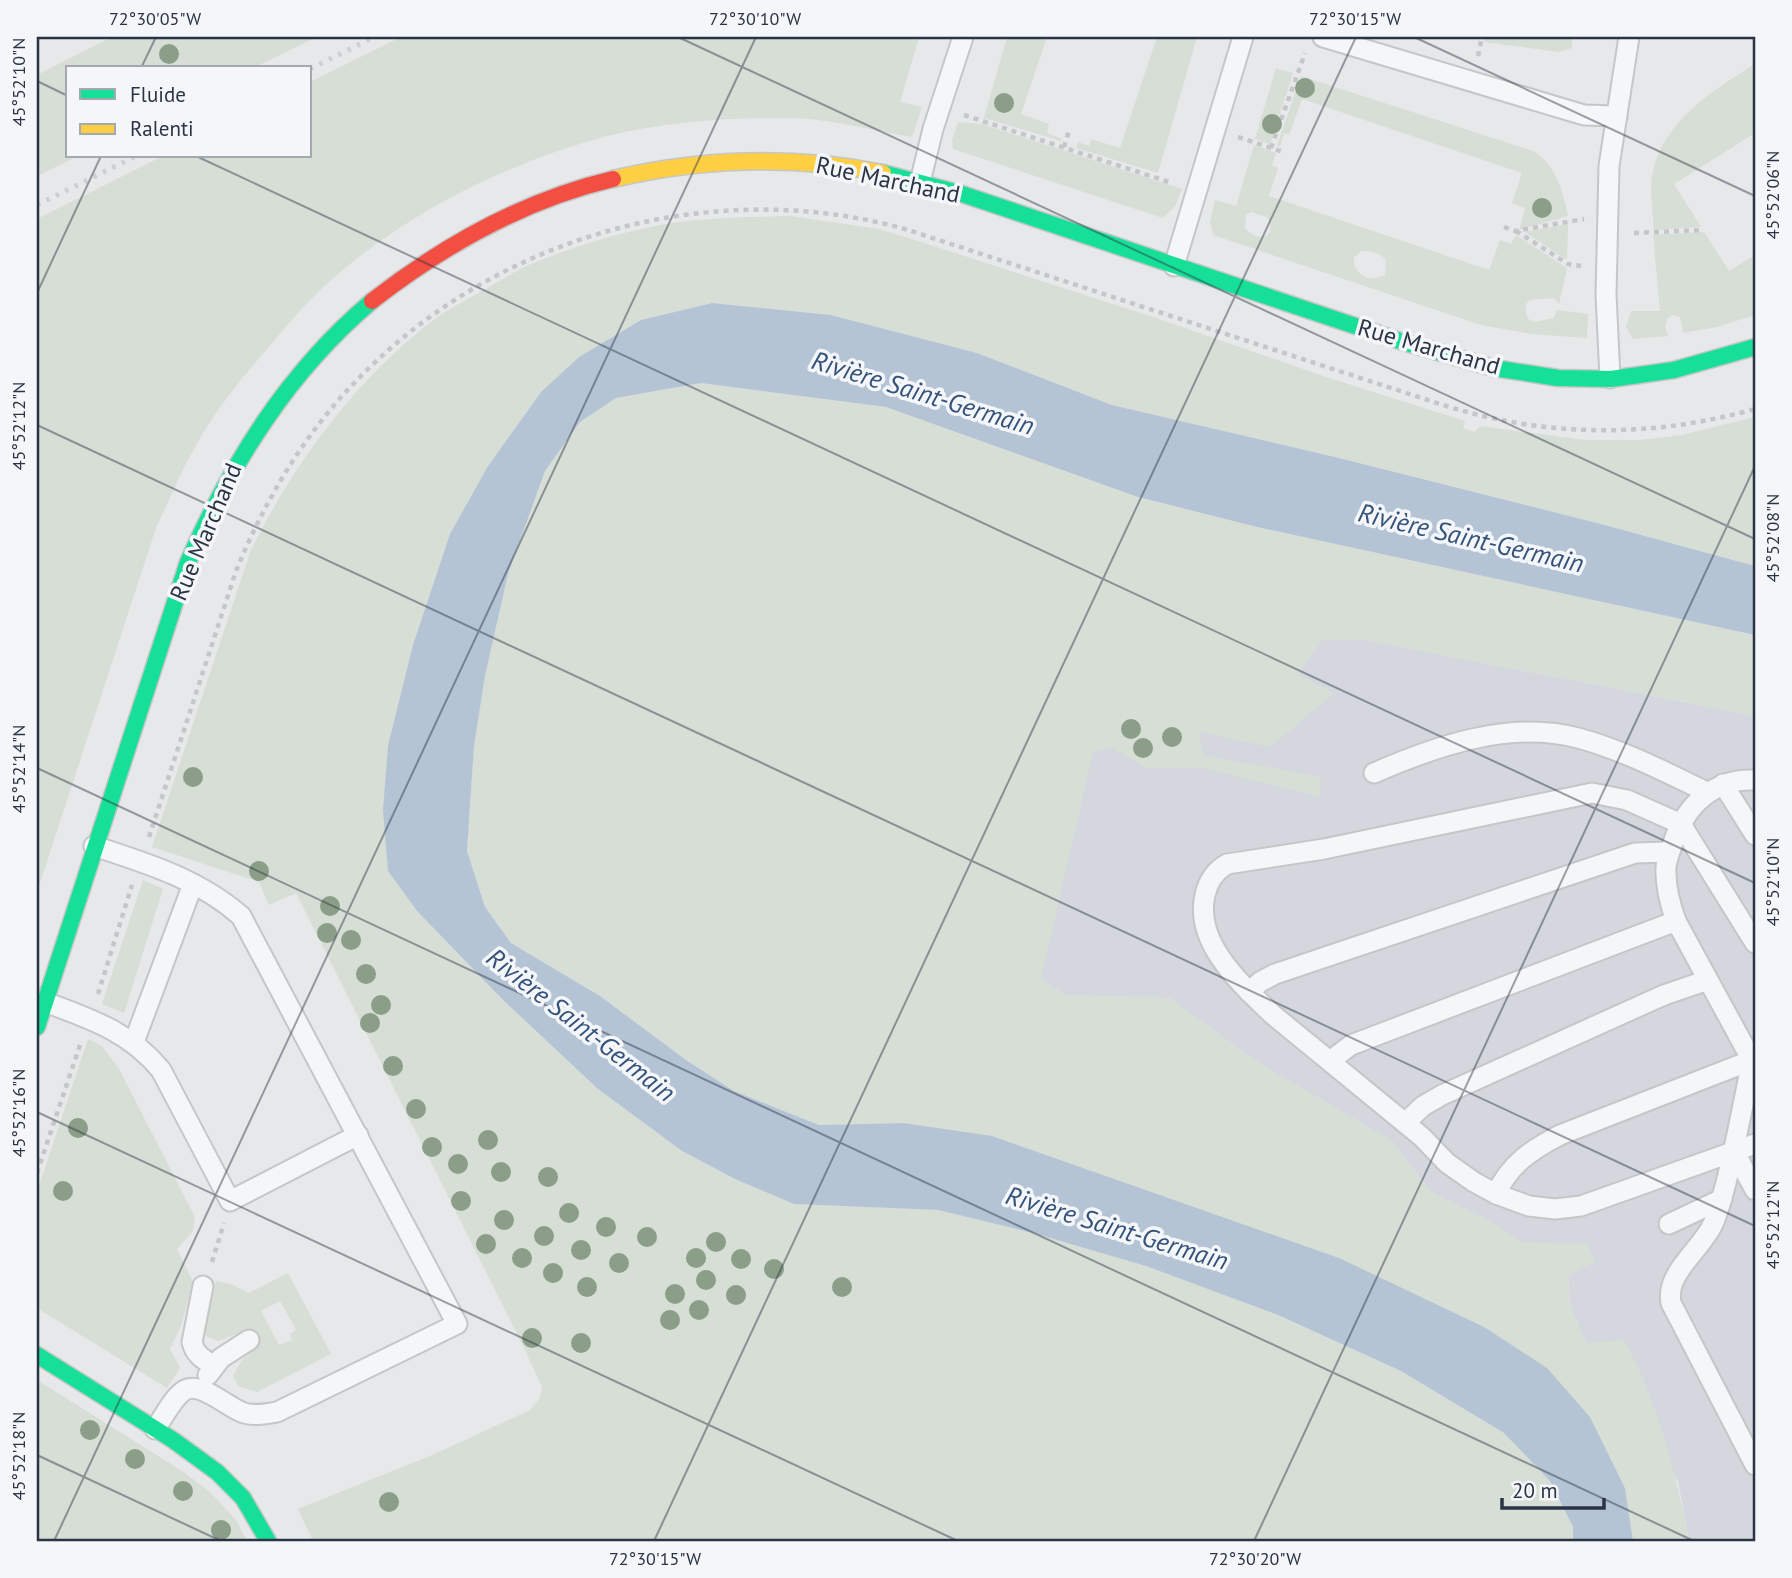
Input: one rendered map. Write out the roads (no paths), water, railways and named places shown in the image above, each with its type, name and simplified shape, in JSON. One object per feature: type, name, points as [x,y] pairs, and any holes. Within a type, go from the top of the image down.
[{"type":"street","name":"Rue Marchand","points":[[37,1027],[188,562],[220,489],[250,438],[287,388],[335,334],[372,300],[439,252],[485,225],[551,197],[626,176],[697,164],[787,161],[852,167],[920,182],[1464,360],[1545,376],[1589,380],[1686,368],[1755,347]]},
{"type":"street","points":[[37,1355],[198,1457],[243,1498],[268,1541]]},
{"type":"lane","points":[[920,182],[933,129],[963,37]]},
{"type":"lane","points":[[1174,266],[1243,37]]},
{"type":"lane","points":[[1323,37],[1584,115],[1616,116]]},
{"type":"lane","points":[[1610,378],[1606,306],[1609,166],[1629,37]]},
{"type":"lane","points":[[1374,773],[1409,757],[1467,740],[1532,732],[1575,737],[1620,751],[1715,788],[1755,835]]},
{"type":"lane","points":[[1755,780],[1742,780],[1715,788],[1681,824],[1666,866],[1669,902],[1676,921],[1754,1063],[1734,1151],[1713,1224],[1703,1243],[1673,1280],[1669,1293],[1671,1303],[1755,1465]]},
{"type":"lane","points":[[1755,943],[1681,824],[1627,800],[1592,793],[1324,849],[1227,864],[1218,870],[1207,886],[1203,904],[1205,924],[1216,951],[1236,978],[1272,1014],[1422,1137],[1447,1163],[1496,1194],[1529,1206],[1555,1209],[1581,1206],[1755,1144]]},
{"type":"lane","points":[[94,846],[157,866],[194,884],[231,908],[247,926],[457,1324],[277,1412],[260,1415],[246,1413],[195,1387],[182,1392],[155,1429]]},
{"type":"lane","points":[[1250,992],[1260,982],[1275,974],[1623,857],[1635,853],[1669,852]]},
{"type":"lane","points":[[134,1042],[194,884]]},
{"type":"lane","points":[[1330,1061],[1352,1045],[1676,921]]},
{"type":"lane","points":[[1405,1124],[1423,1106],[1442,1095],[1664,995],[1708,980]]},
{"type":"lane","points":[[44,1002],[89,1019],[134,1042],[147,1053],[161,1070],[230,1201],[358,1135]]},
{"type":"lane","points":[[1496,1194],[1504,1176],[1518,1161],[1560,1135],[1754,1063]]},
{"type":"lane","points":[[1734,1151],[1755,1190]]},
{"type":"lane","points":[[1669,1224],[1721,1199]]},
{"type":"lane","points":[[203,1286],[192,1342],[194,1351],[213,1365]]},
{"type":"lane","points":[[200,1389],[213,1365],[249,1340]]},
{"type":"water","name":"Rivière Saint-Germain","points":[[712,303],[831,315],[977,353],[1112,405],[1335,457],[1755,566],[1755,635],[1257,527],[1138,497],[886,407],[701,383],[616,398],[580,422],[545,471],[508,574],[485,676],[474,746],[467,851],[485,907],[511,943],[600,996],[686,1060],[734,1091],[819,1125],[903,1123],[992,1136],[1339,1258],[1484,1327],[1547,1368],[1590,1417],[1625,1488],[1633,1541],[1573,1541],[1573,1527],[1550,1481],[1504,1433],[1401,1371],[1278,1315],[1146,1266],[1033,1233],[938,1210],[794,1204],[735,1179],[682,1151],[598,1089],[503,1000],[417,911],[388,871],[383,810],[388,746],[413,645],[450,534],[488,466],[541,392],[579,357],[641,320]]},
{"type":"railway","points":[[312,68],[374,37]]},
{"type":"railway","points":[[37,205],[132,158]]}]
